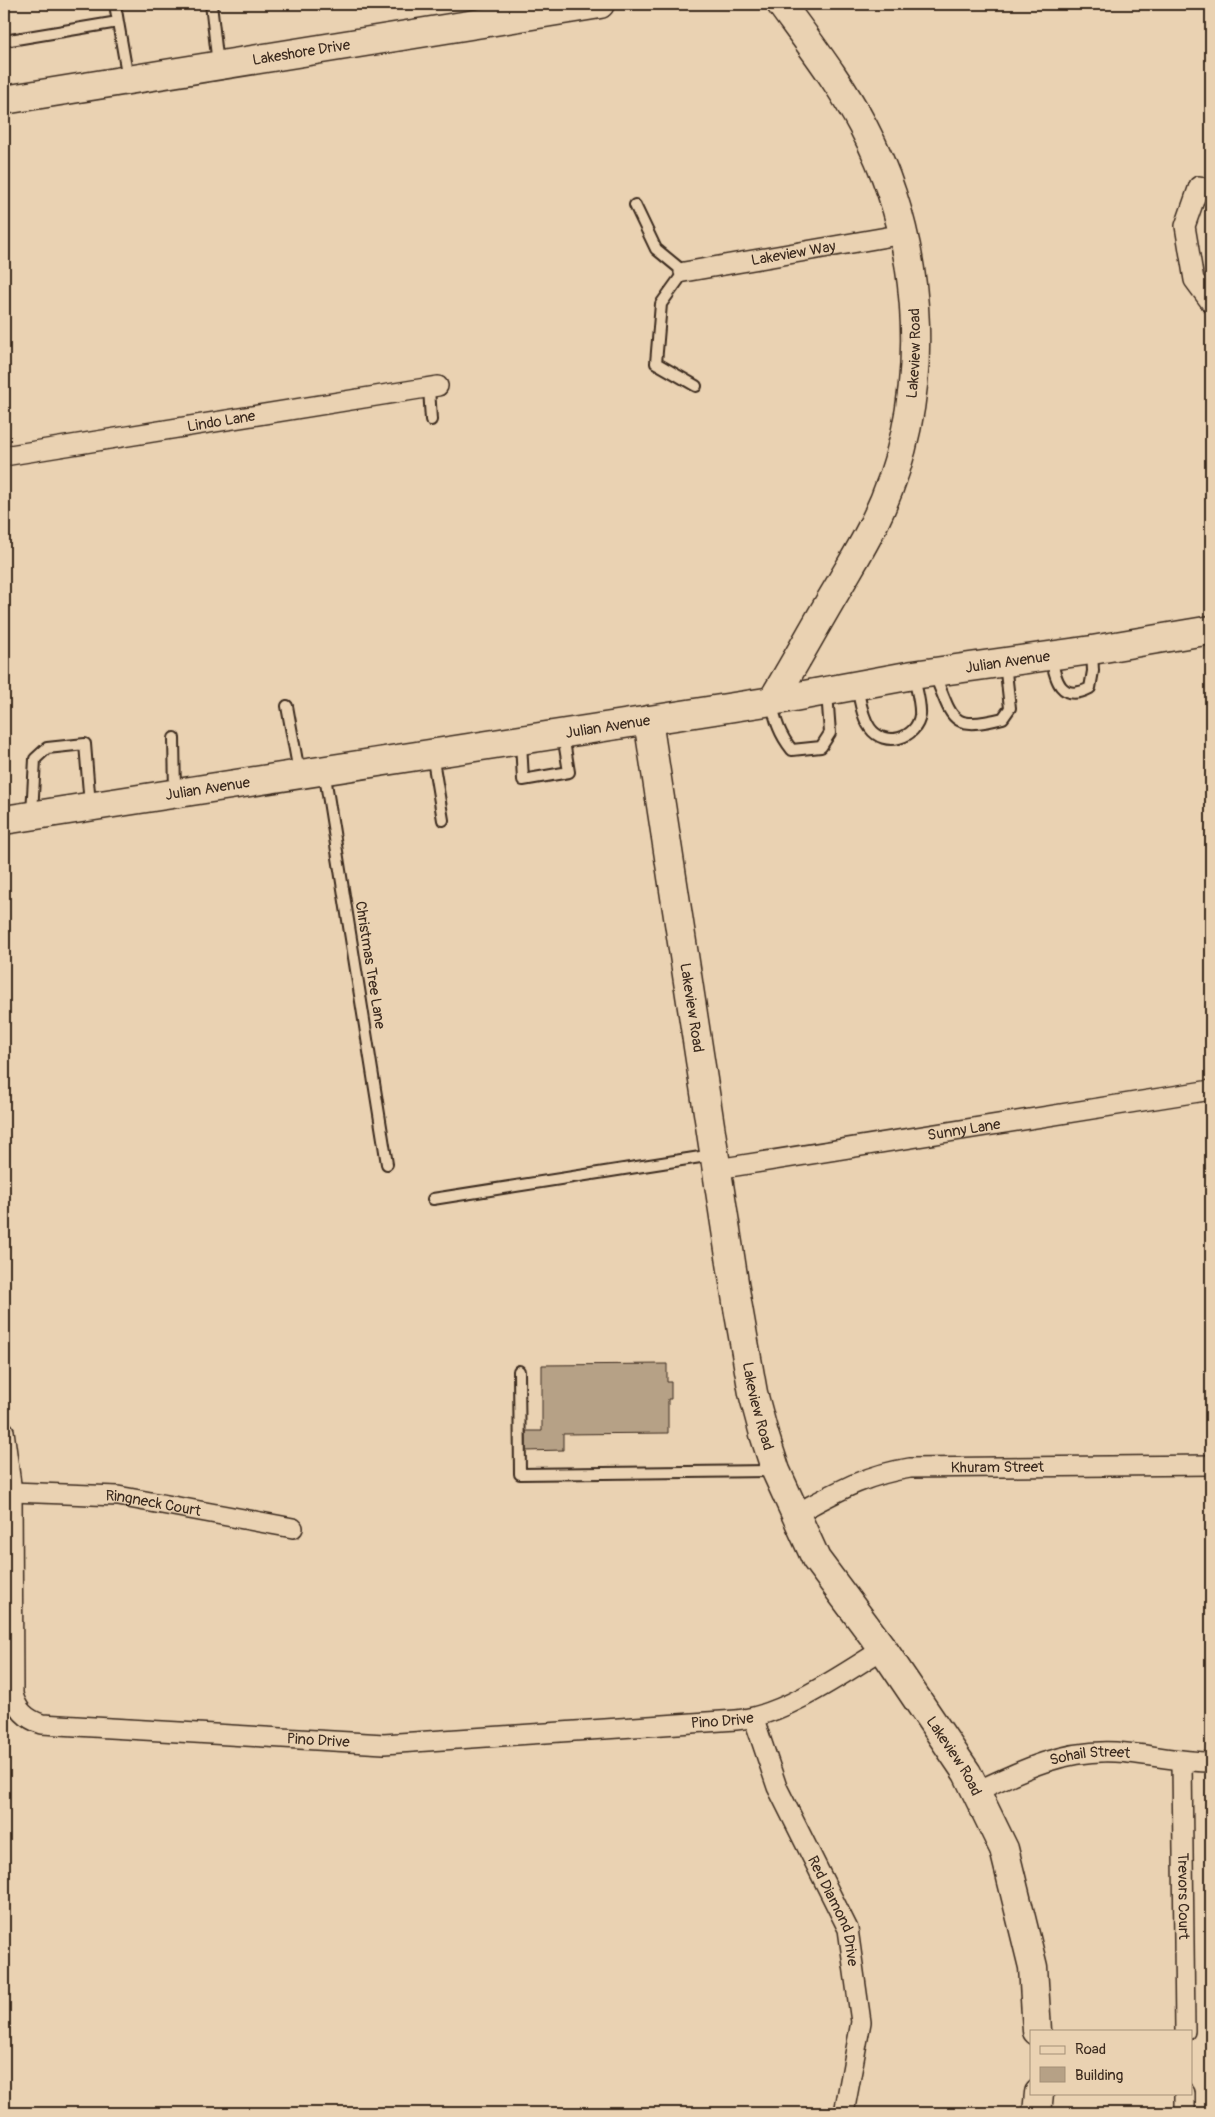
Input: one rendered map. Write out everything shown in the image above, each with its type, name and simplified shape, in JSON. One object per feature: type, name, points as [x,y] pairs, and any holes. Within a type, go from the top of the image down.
[{"type":"street","name":"Lakeshore Drive","points":[[4,100],[600,4]]},
{"type":"street","name":"Lakeview Road","points":[[772,701],[875,521],[893,476],[904,439],[912,396],[914,322],[904,234],[888,184],[864,127],[847,98],[781,4]]},
{"type":"street","points":[[1198,186],[1185,226],[1194,280],[1211,303]]},
{"type":"street","name":"Lakeview Way","points":[[684,272],[904,234]]},
{"type":"street","name":"Lindo Lane","points":[[4,456],[433,387]]},
{"type":"street","name":"Julian Avenue","points":[[4,820],[562,732],[772,701],[924,674],[1092,650],[1211,630]]},
{"type":"street","name":"Lakeview Road","points":[[648,720],[715,1162],[753,1393],[776,1471],[816,1559],[883,1648],[967,1773],[1004,1849],[1032,1967],[1037,2030]]},
{"type":"street","name":"Sunny Lane","points":[[715,1162],[1211,1090]]},
{"type":"street","name":"Pino Drive","points":[[4,1431],[12,1492],[13,1694],[15,1702],[25,1715],[42,1724],[384,1744],[754,1718],[786,1705],[841,1675],[883,1648]]},
{"type":"street","name":"Khuram Street","points":[[795,1514],[858,1480],[875,1474],[910,1468],[1211,1466]]},
{"type":"street","name":"Ringneck Court","points":[[12,1492],[118,1496],[293,1528]]},
{"type":"street","name":"Red Diamond Drive","points":[[754,1718],[777,1787],[848,1929],[860,2022],[844,2113]]},
{"type":"street","name":"Sohail Street","points":[[975,1792],[1032,1764],[1074,1753],[1117,1752],[1182,1762],[1211,1762]]},
{"type":"street","name":"Trevors Court","points":[[1182,1762],[1185,2030]]},
{"type":"street","points":[[1037,2113],[1039,2094]]},
{"type":"street","points":[[1185,2094],[1185,2113]]},
{"type":"lane","points":[[115,4],[128,80]]},
{"type":"lane","points":[[211,4],[218,66]]},
{"type":"lane","points":[[4,41],[118,22]]},
{"type":"lane","points":[[635,205],[656,249],[684,272],[661,304],[656,363],[696,386]]},
{"type":"lane","points":[[431,420],[433,387]]},
{"type":"lane","points":[[1051,655],[1054,675],[1059,686],[1067,692],[1079,694],[1090,688],[1093,671],[1092,650]]},
{"type":"lane","points":[[924,674],[953,717],[962,723],[977,725],[1003,718],[1010,708],[1005,663]]},
{"type":"lane","points":[[857,686],[865,717],[871,730],[884,738],[900,738],[914,730],[920,714],[924,674]]},
{"type":"lane","points":[[772,701],[775,722],[784,741],[792,750],[821,747],[830,733],[827,691]]},
{"type":"lane","name":"Christmas Tree Lane","points":[[287,706],[311,772],[387,1164]]},
{"type":"lane","points":[[521,739],[522,780],[569,772],[562,732]]},
{"type":"lane","points":[[174,738],[175,793]]},
{"type":"lane","points":[[32,815],[35,759],[48,748],[85,744],[90,806]]},
{"type":"lane","points":[[432,753],[443,820]]},
{"type":"lane","points":[[432,1199],[715,1162]]},
{"type":"lane","points":[[519,1371],[520,1474],[776,1471]]},
{"type":"building","points":[[667,1364],[667,1382],[671,1382],[671,1399],[668,1399],[668,1433],[563,1434],[563,1450],[526,1451],[526,1431],[542,1431],[542,1365]]}]
